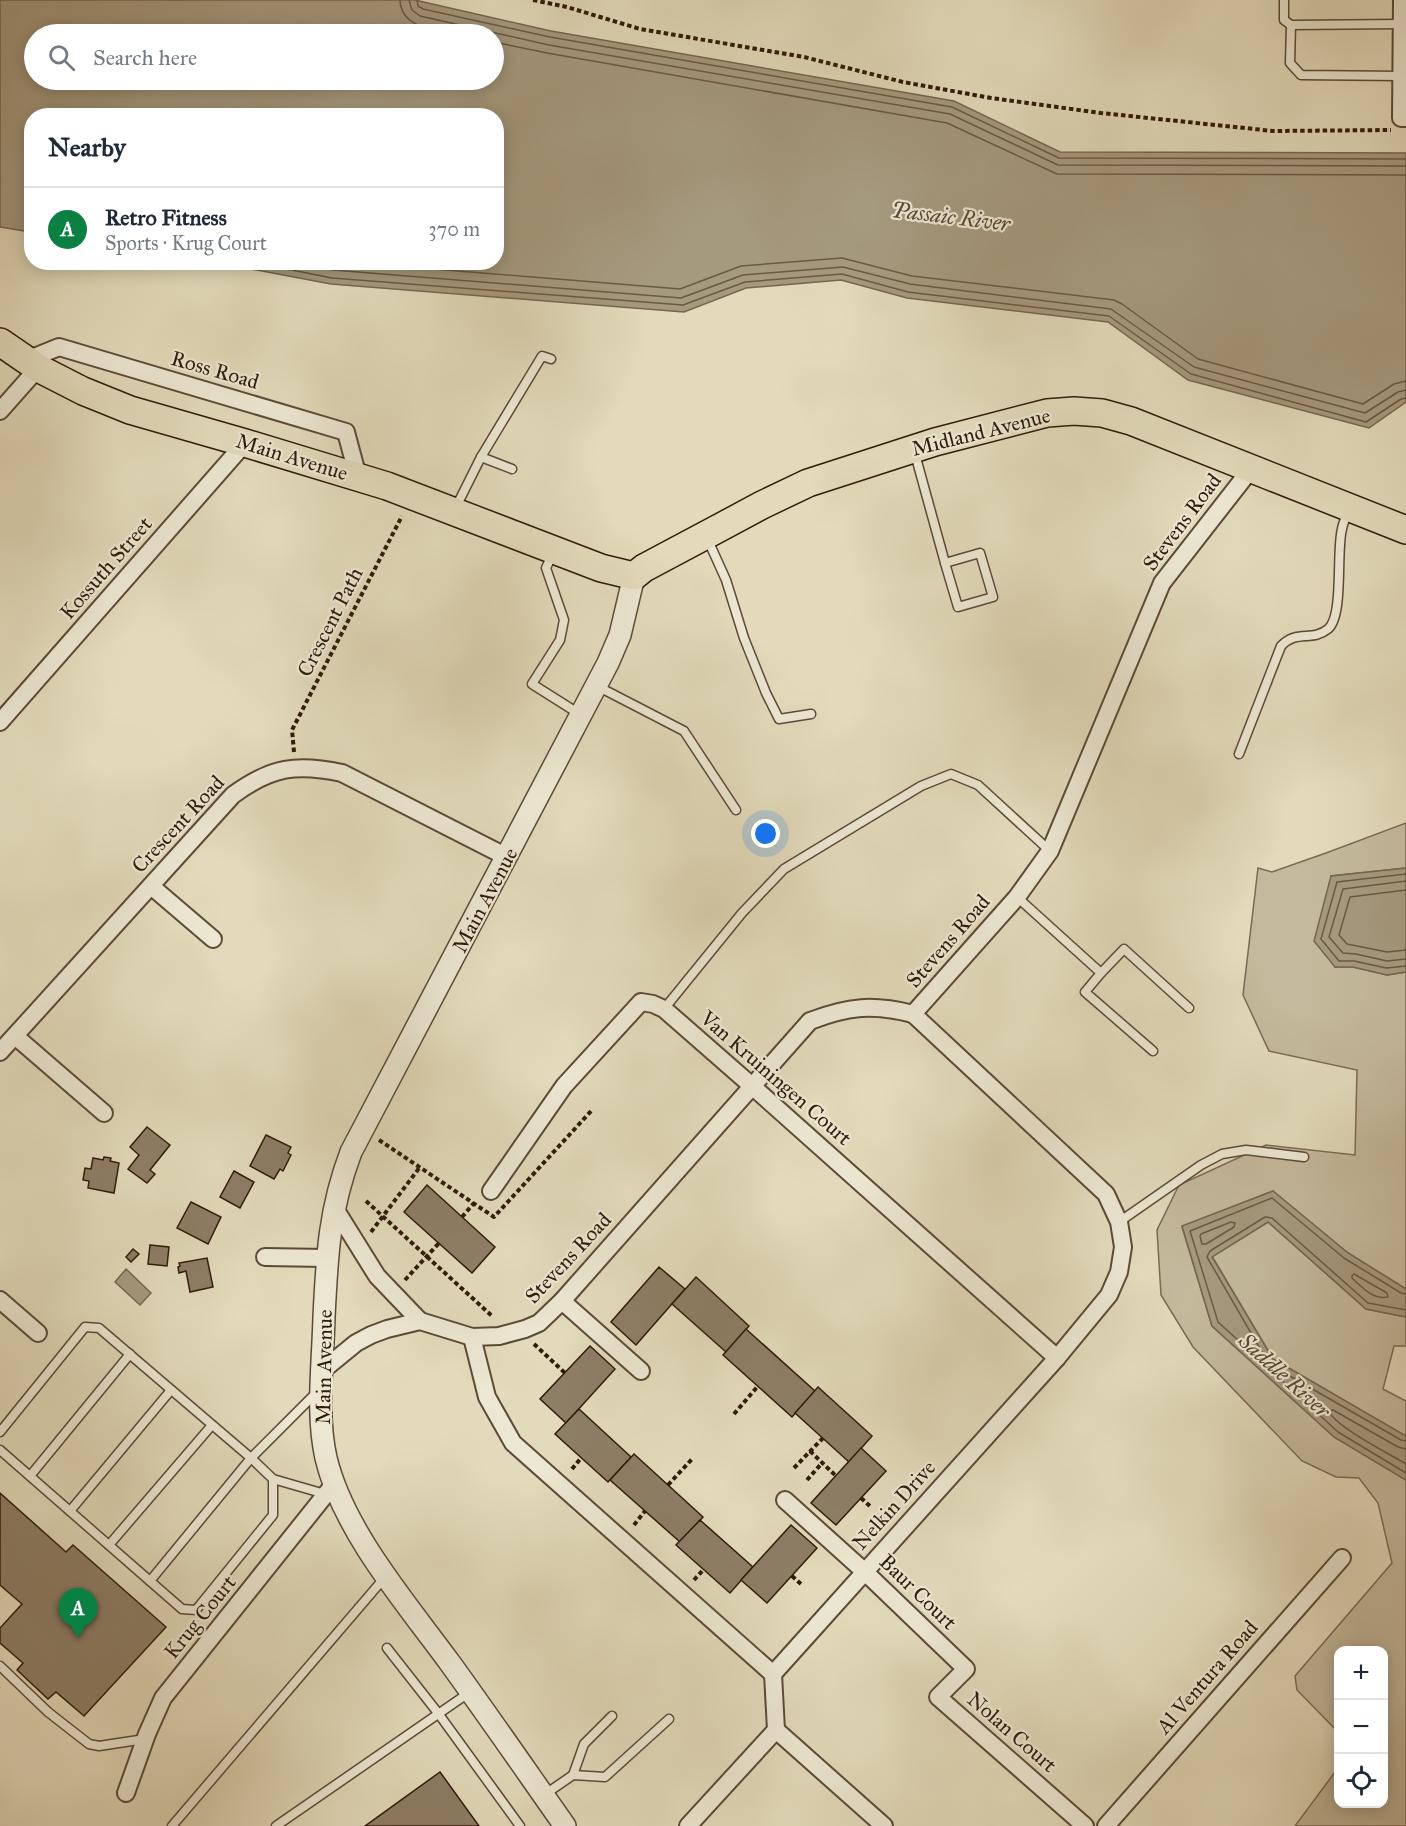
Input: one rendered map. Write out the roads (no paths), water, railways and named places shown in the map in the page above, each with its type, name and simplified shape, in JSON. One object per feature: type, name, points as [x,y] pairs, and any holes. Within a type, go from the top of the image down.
[{"type":"main road","name":"Main Avenue","points":[[0,342],[32,364],[83,392],[130,410],[413,495],[553,551],[600,568],[634,576]]},
{"type":"main road","name":"Midland Avenue","points":[[634,576],[644,568],[808,483],[913,449],[1047,413],[1074,411],[1102,413],[1131,421],[1406,530]]},
{"type":"street","points":[[1402,0],[1401,76],[1404,118]]},
{"type":"street","name":"Ross Road","points":[[32,364],[59,347],[346,432],[358,477]]},
{"type":"street","points":[[0,411],[32,364]]},
{"type":"street","name":"Kossuth Street","points":[[0,722],[245,443]]},
{"type":"street","name":"Stevens Road","points":[[334,1207],[377,1276],[420,1321],[472,1337],[499,1336],[539,1323],[562,1301],[810,1022],[835,1011],[866,1007],[913,1014],[1017,897],[1050,851],[1162,583],[1251,469]]},
{"type":"street","name":"Main Avenue","points":[[565,1826],[471,1691],[386,1576],[329,1489],[322,1423],[327,1258],[334,1207],[351,1152],[597,686],[620,635],[634,576]]},
{"type":"street","name":"Crescent Road","points":[[0,1052],[233,795],[249,783],[271,772],[295,767],[318,767],[342,773],[507,857]]},
{"type":"street","points":[[151,886],[213,939]]},
{"type":"street","points":[[491,1191],[564,1086],[641,1002],[664,1009]]},
{"type":"street","name":"Van Kruiningen Court","points":[[664,1009],[1057,1358]]},
{"type":"street","name":"Nelkin Drive","points":[[773,1674],[1057,1358],[1109,1295],[1119,1272],[1123,1248],[1119,1222],[1106,1194],[913,1014]]},
{"type":"street","points":[[15,1035],[104,1113]]},
{"type":"street","points":[[265,1257],[327,1258]]},
{"type":"street","points":[[0,1300],[38,1333]]},
{"type":"street","points":[[562,1301],[641,1371]]},
{"type":"street","points":[[322,1378],[356,1343],[371,1335],[420,1321]]},
{"type":"street","points":[[472,1337],[487,1397],[513,1443],[773,1674],[776,1730],[884,1826]]},
{"type":"street","name":"Krug Court","points":[[126,1793],[145,1738],[164,1698],[329,1489]]},
{"type":"street","name":"Baur Court","points":[[785,1500],[865,1572],[966,1669]]},
{"type":"street","name":"Al Ventura Road","points":[[1106,1826],[1342,1558]]},
{"type":"street","name":"Nolan Court","points":[[966,1669],[938,1697],[1086,1826]]},
{"type":"street","points":[[688,1826],[776,1730]]},
{"type":"lane","points":[[1284,0],[1284,20],[1291,25],[1402,24]]},
{"type":"lane","points":[[1291,25],[1290,63],[1301,75],[1401,76]]},
{"type":"lane","points":[[454,512],[481,457],[542,356],[551,359]]},
{"type":"lane","points":[[913,449],[945,563],[958,607],[993,597],[980,553],[945,563]]},
{"type":"lane","points":[[481,457],[512,469]]},
{"type":"lane","points":[[1239,754],[1281,646],[1297,635],[1317,635],[1327,630],[1333,623],[1336,614],[1341,530],[1349,508]]},
{"type":"lane","points":[[706,535],[726,580],[744,638],[779,719],[811,714]]},
{"type":"lane","points":[[553,551],[546,568],[564,620],[560,640],[532,684],[582,715]]},
{"type":"lane","points":[[597,686],[684,731],[736,810]]},
{"type":"lane","points":[[664,1009],[742,913],[784,869],[921,786],[951,774],[978,785],[1050,851]]},
{"type":"lane","points":[[1017,897],[1101,973]]},
{"type":"lane","points":[[1153,1051],[1085,992],[1124,949],[1189,1008]]},
{"type":"lane","points":[[1119,1222],[1201,1165],[1222,1154],[1246,1150],[1304,1157]]},
{"type":"lane","points":[[0,1432],[85,1327],[99,1328],[273,1479],[329,1489]]},
{"type":"lane","points":[[30,1476],[130,1354]]},
{"type":"lane","points":[[150,1581],[250,1458],[322,1378]]},
{"type":"lane","points":[[70,1511],[171,1389]]},
{"type":"lane","points":[[109,1545],[212,1425]]},
{"type":"lane","points":[[0,1450],[182,1609],[196,1610],[273,1515],[273,1479]]},
{"type":"lane","points":[[172,1826],[386,1576]]},
{"type":"lane","points":[[387,1648],[438,1713],[520,1826]]},
{"type":"lane","points":[[0,1666],[48,1712],[89,1744],[99,1746],[145,1738]]},
{"type":"lane","points":[[276,1826],[471,1691]]},
{"type":"lane","points":[[543,1795],[573,1775],[584,1744],[612,1716]]},
{"type":"lane","points":[[573,1775],[604,1777],[669,1719]]},
{"type":"water","name":"Passaic River","points":[[0,0],[415,0],[551,31],[954,101],[1060,152],[1406,153],[1406,402],[1369,428],[1188,380],[1108,322],[907,298],[841,280],[746,288],[684,312],[331,284],[256,270],[504,270],[504,108],[24,108],[24,231],[0,227]]},
{"type":"water","points":[[1406,868],[1406,972],[1387,975],[1353,967],[1335,967],[1314,941],[1331,876]]},
{"type":"water","name":"Saddle River","points":[[1273,1191],[1348,1253],[1406,1289],[1406,1317],[1366,1309],[1268,1222],[1212,1257],[1273,1359],[1406,1436],[1406,1480],[1334,1437],[1212,1326],[1182,1226]]},
{"type":"water","points":[[126,1269],[151,1293],[140,1305],[115,1282]]},
{"type":"place","name":"Retro Fitness","points":[[78,1638]]}]
